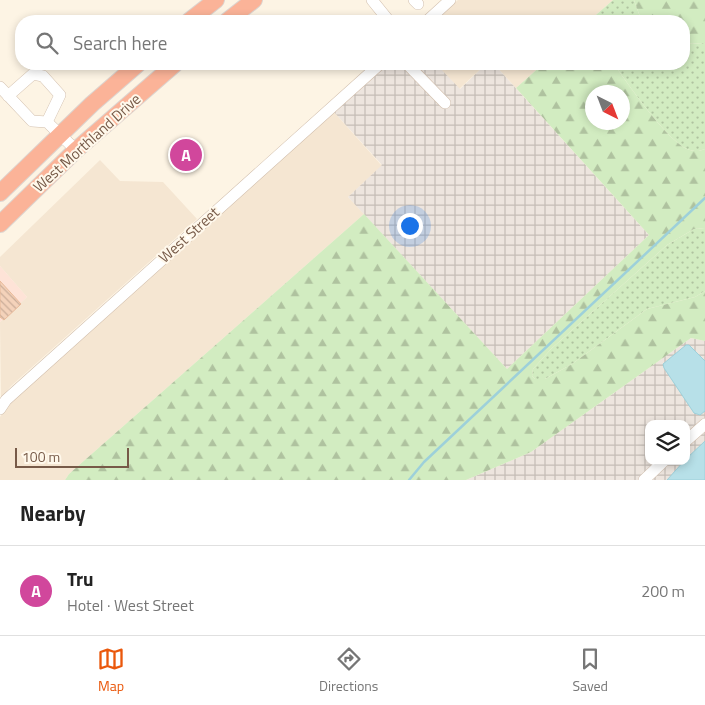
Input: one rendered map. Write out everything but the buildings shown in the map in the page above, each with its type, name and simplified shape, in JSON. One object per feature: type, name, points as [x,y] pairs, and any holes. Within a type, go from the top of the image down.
[{"type":"highway","points":[[197,15],[216,0]]},
{"type":"highway","points":[[235,15],[254,0]]},
{"type":"highway","name":"West Morthland Drive","points":[[5,188],[131,70]]},
{"type":"highway","name":"West Morthland Drive","points":[[0,224],[76,150],[168,70]]},
{"type":"street","points":[[372,0],[384,15]]},
{"type":"street","points":[[434,15],[450,0]]},
{"type":"street","name":"West Street","points":[[0,409],[13,393],[373,70]]},
{"type":"street","points":[[413,70],[445,104]]},
{"type":"street","points":[[47,122],[60,95],[43,76],[32,74],[4,92],[32,121],[47,122],[76,150]]},
{"type":"street","points":[[5,188],[26,198]]},
{"type":"street","points":[[690,437],[705,424]]},
{"type":"street","points":[[644,480],[660,465]]},
{"type":"shaded area","points":[[458,0],[613,0],[596,15],[442,15]]},
{"type":"shaded area","points":[[381,70],[442,70],[460,89],[480,70],[499,70],[649,235],[507,369],[348,197],[382,165],[334,112]]},
{"type":"shaded area","points":[[442,70],[480,70],[459,89]]},
{"type":"shaded area","points":[[500,70],[536,70],[516,88]]},
{"type":"shaded area","points":[[334,112],[382,166],[348,197],[364,214],[69,474],[65,480],[0,480],[0,417],[10,402]]},
{"type":"shaded area","points":[[100,160],[120,181],[163,182],[197,219],[11,386],[1,398],[0,322],[27,297],[0,266],[0,257]]},
{"type":"shaded area","points":[[0,266],[27,297],[0,322]]},
{"type":"shaded area","points":[[691,338],[705,341],[705,480],[466,480],[531,452]]},
{"type":"green space","points":[[613,0],[634,0],[640,15],[596,15]]},
{"type":"green space","points":[[634,0],[705,0],[705,43],[690,44],[690,15],[639,14]]},
{"type":"green space","points":[[705,43],[705,149],[700,151],[690,150],[682,146],[672,137],[638,98],[618,70],[690,70],[690,44]]},
{"type":"green space","points":[[536,70],[618,70],[629,85],[585,85],[585,130],[630,130],[630,86],[661,126],[682,146],[694,151],[705,149],[705,228],[694,229],[667,245],[551,349],[533,369],[532,376],[535,379],[545,379],[572,364],[647,309],[695,297],[705,291],[705,341],[691,338],[531,452],[466,480],[65,480],[69,474],[364,214],[507,369],[649,235],[516,88]]},
{"type":"green space","points":[[705,228],[705,291],[695,297],[647,309],[572,364],[545,379],[535,379],[532,376],[533,369],[551,349],[667,245],[694,229]]},
{"type":"water","points":[[686,345],[689,345],[705,361],[705,411],[700,415],[694,413],[663,364]]},
{"type":"water","points":[[705,441],[705,480],[667,480],[680,465],[690,465],[690,455]]},
{"type":"waterway","points":[[409,480],[424,462],[705,198]]},
{"type":"place","name":"Tru","points":[[186,155]]}]
